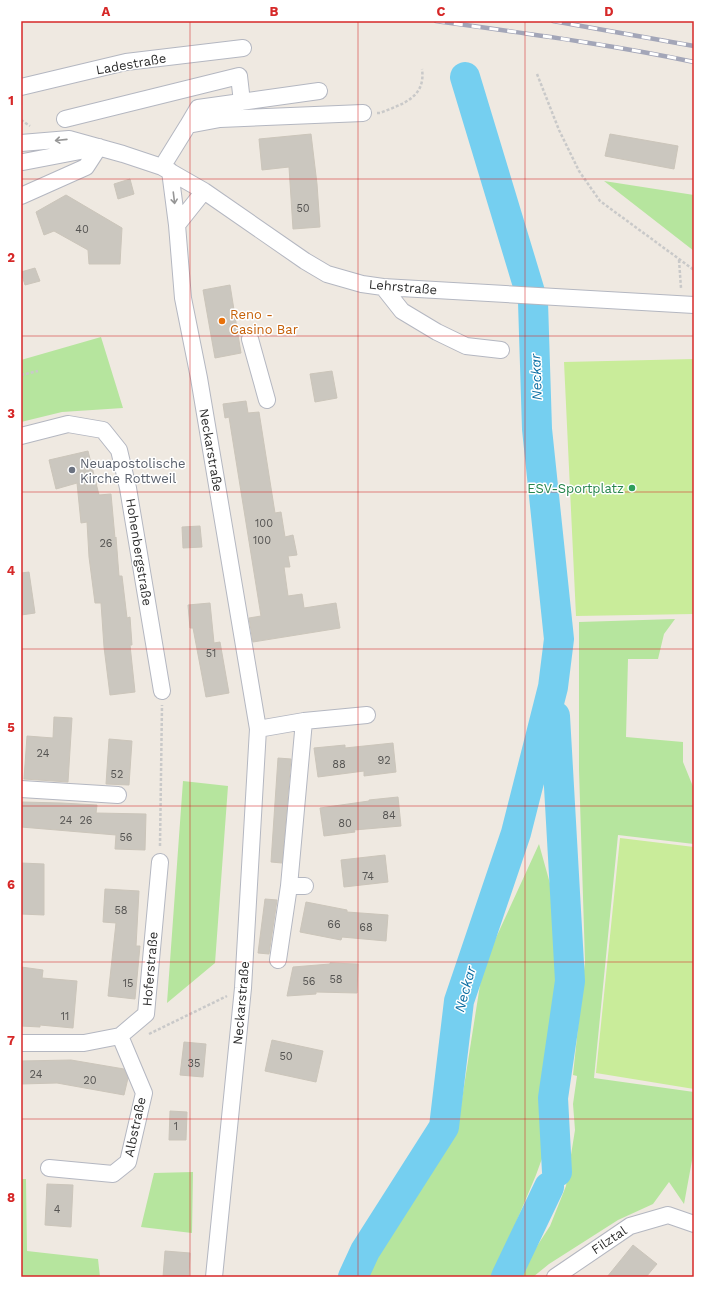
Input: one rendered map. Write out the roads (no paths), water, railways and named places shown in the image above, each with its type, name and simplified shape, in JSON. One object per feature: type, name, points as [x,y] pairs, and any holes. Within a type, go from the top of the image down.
[{"type":"street","name":"Ladestraße","points":[[21,87],[126,62],[243,48]]},
{"type":"street","points":[[65,119],[239,76],[242,102]]},
{"type":"street","points":[[166,169],[198,108],[319,90]]},
{"type":"street","points":[[188,125],[220,119],[363,113]]},
{"type":"street","name":"Lehrstraße","points":[[21,143],[69,139],[123,154],[166,169],[204,191],[305,261],[327,274],[362,284],[383,288],[694,305]]},
{"type":"street","points":[[21,196],[86,167],[99,147]]},
{"type":"street","name":"Lehrstraße","points":[[22,159],[99,147]]},
{"type":"street","name":"Neckarstraße","points":[[166,169],[177,225],[183,298],[200,386],[258,729],[243,988],[214,1277]]},
{"type":"street","points":[[177,225],[204,191]]},
{"type":"street","points":[[383,288],[402,311],[437,332],[466,346],[501,350]]},
{"type":"street","points":[[250,339],[267,400]]},
{"type":"street","name":"Hohenbergstraße","points":[[21,436],[68,424],[103,430],[119,450],[128,488],[162,691]]},
{"type":"street","points":[[258,729],[304,721],[367,715]]},
{"type":"street","points":[[278,960],[289,886],[304,721]]},
{"type":"street","points":[[21,789],[118,795]]},
{"type":"street","name":"Hoferstraße","points":[[21,1043],[84,1043],[120,1036],[146,1014],[160,862]]},
{"type":"street","points":[[289,886],[305,886]]},
{"type":"street","name":"Albstraße","points":[[48,1168],[113,1174],[128,1162],[144,1093],[120,1036]]},
{"type":"street","name":"Filztal","points":[[555,1277],[630,1226],[668,1216],[694,1224]]},
{"type":"waterway","name":"Neckar","points":[[353,1277],[365,1251],[444,1127],[459,1001],[516,833],[553,687],[559,639],[537,429],[533,302],[465,77]]},
{"type":"waterway","name":"Neckar","points":[[555,716],[570,981],[553,1098],[557,1172]]},
{"type":"waterway","name":"Neckar","points":[[506,1277],[549,1187]]},
{"type":"railway","points":[[436,21],[598,44],[694,62]]},
{"type":"railway","points":[[553,21],[694,46]]},
{"type":"place","name":"Reno - Casino Bar","points":[[222,321]]},
{"type":"place","name":"Neuapostolische Kirche Rottweil","points":[[72,470]]},
{"type":"place","name":"ESV-Sportplatz","points":[[632,488]]}]
